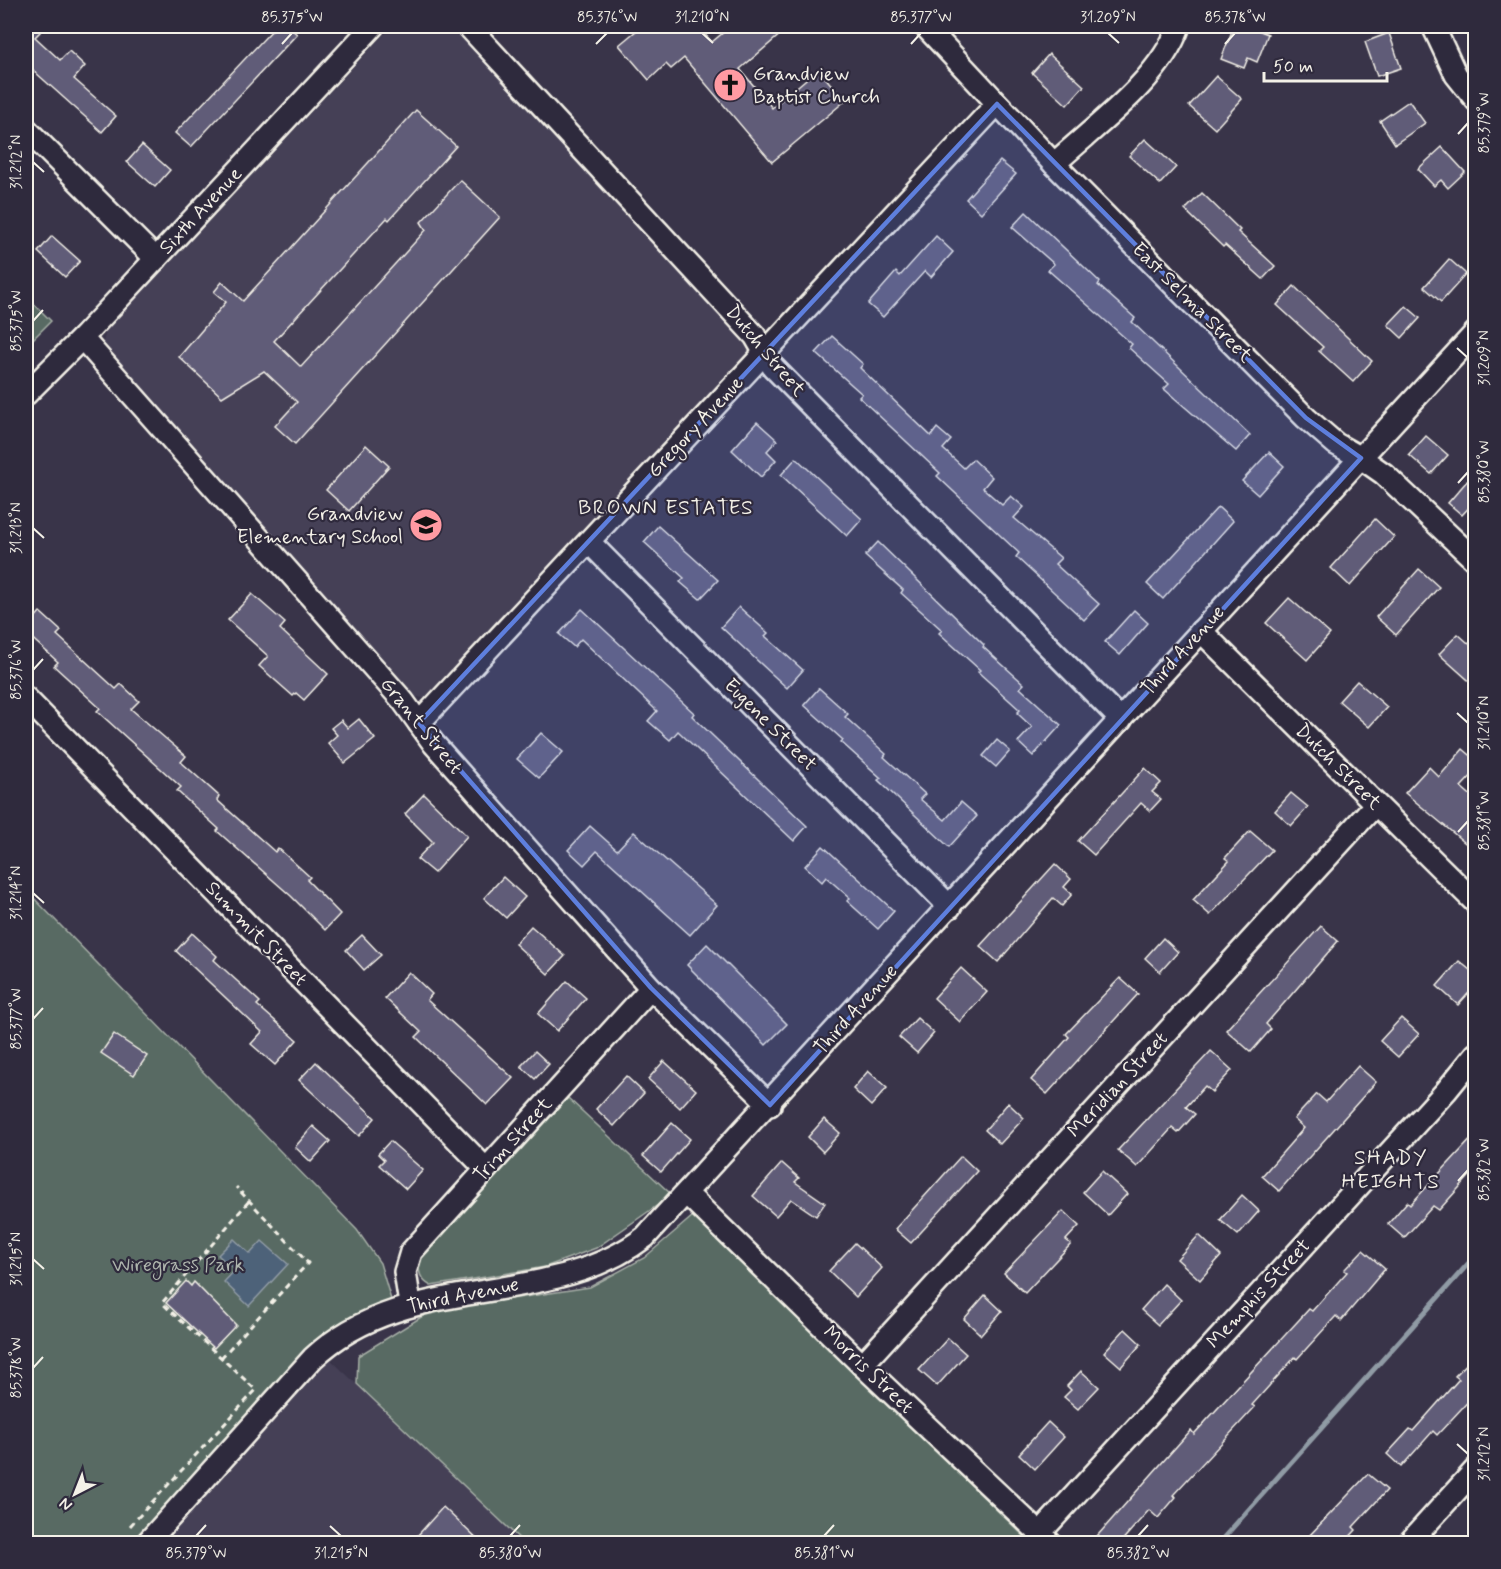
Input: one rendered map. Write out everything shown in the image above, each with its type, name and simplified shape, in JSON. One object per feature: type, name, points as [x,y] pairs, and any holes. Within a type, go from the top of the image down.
[{"type":"street","name":"Sixth Avenue","points":[[26,393],[82,338],[373,26]]},
{"type":"street","name":"Dutch Street","points":[[468,26],[755,336],[773,367],[1121,720]]},
{"type":"street","name":"East Selma Street","points":[[925,26],[1054,164],[1306,418],[1336,444],[1362,458],[1413,500],[1476,561]]},
{"type":"street","points":[[1054,164],[1156,68],[1174,39],[1179,26]]},
{"type":"street","points":[[1433,26],[1456,75],[1476,100]]},
{"type":"street","name":"Gregory Avenue","points":[[419,723],[997,105]]},
{"type":"street","points":[[26,129],[156,259]]},
{"type":"street","name":"Third Avenue","points":[[146,1544],[320,1352],[355,1329],[410,1304],[562,1276],[612,1260],[645,1238],[1476,332]]},
{"type":"street","name":"Grant Street","points":[[82,338],[403,701],[434,744],[651,988],[770,1104]]},
{"type":"street","name":"Eugene Street","points":[[589,542],[950,907]]},
{"type":"street","name":"Dutch Street","points":[[1201,631],[1476,903]]},
{"type":"street","name":"Summit Street","points":[[26,698],[486,1169]]},
{"type":"street","name":"Meridian Street","points":[[862,1365],[1376,805]]},
{"type":"street","name":"Trim Street","points":[[410,1304],[405,1272],[411,1252],[651,988]]},
{"type":"street","name":"Memphis Street","points":[[1046,1538],[1446,1091],[1476,1054]]},
{"type":"street","name":"Morris Street","points":[[687,1194],[862,1365],[1046,1538]]},
{"type":"street","points":[[1408,1544],[1476,1469]]},
{"type":"path","points":[[221,1358],[308,1263],[236,1187]]},
{"type":"path","points":[[130,1526],[256,1390],[162,1303],[249,1201]]},
{"type":"highlighted area","points":[[997,104],[1306,418],[1361,458],[770,1105],[651,988],[419,723]]},
{"type":"shaded area","name":"Grandview Elementary School","points":[[392,26],[453,26],[748,345],[749,354],[428,699],[413,696],[103,343],[106,331]]},
{"type":"shaded area","points":[[329,1358],[524,1543],[163,1544]]},
{"type":"green space","points":[[26,296],[51,321],[26,346]]},
{"type":"green space","name":"Wiregrass Park","points":[[26,890],[357,1230],[380,1263],[391,1300],[324,1336],[308,1349],[131,1543],[26,1543]]},
{"type":"green space","points":[[568,1098],[672,1195],[596,1248],[545,1267],[431,1286],[427,1284],[421,1276],[418,1260]]},
{"type":"green space","points":[[693,1216],[1031,1543],[524,1543],[357,1384],[358,1356],[431,1311],[590,1287],[644,1258]]},
{"type":"water","points":[[234,1239],[250,1254],[262,1241],[288,1264],[249,1306],[224,1282],[235,1270],[218,1255]]},
{"type":"building","points":[[26,26],[46,26],[35,37],[60,60],[69,51],[85,66],[74,79],[116,116],[102,132],[26,64]]},
{"type":"building","points":[[276,26],[287,26],[297,34],[191,147],[175,133]]},
{"type":"building","name":"Grandview Baptist Church","points":[[642,26],[697,26],[712,42],[731,26],[776,26],[782,33],[740,69],[772,108],[818,69],[845,101],[772,162],[684,58],[671,69],[666,64],[649,80],[619,45]]},
{"type":"building","points":[[1234,26],[1247,26],[1268,34],[1257,62],[1248,58],[1244,68],[1221,59]]},
{"type":"building","points":[[1389,33],[1401,68],[1377,76],[1365,42]]},
{"type":"building","points":[[1049,54],[1084,86],[1067,105],[1032,73]]},
{"type":"building","points":[[1216,76],[1242,99],[1215,129],[1189,106]]},
{"type":"building","points":[[1409,101],[1425,123],[1395,144],[1380,121]]},
{"type":"building","points":[[416,110],[456,146],[274,341],[301,367],[426,230],[421,222],[460,180],[500,217],[295,444],[275,426],[297,402],[264,371],[222,397],[179,357],[226,302],[214,292],[222,282],[243,301]]},
{"type":"building","points":[[1145,139],[1176,167],[1160,184],[1129,156]]},
{"type":"building","points":[[142,145],[170,170],[155,187],[127,162]]},
{"type":"building","points":[[1442,147],[1465,172],[1448,188],[1441,180],[1434,186],[1418,169]]},
{"type":"building","points":[[1000,161],[1016,174],[981,213],[966,199]]},
{"type":"building","points":[[1202,193],[1240,230],[1238,232],[1275,266],[1263,279],[1225,245],[1223,247],[1185,210]]},
{"type":"building","points":[[1026,212],[1100,282],[1098,285],[1135,318],[1132,322],[1250,435],[1236,451],[1164,389],[1169,384],[1129,348],[1132,344],[1048,270],[1054,264],[1012,227]]},
{"type":"building","points":[[52,236],[80,261],[65,277],[38,252]]},
{"type":"building","points":[[936,236],[953,252],[931,277],[925,271],[883,317],[868,304],[896,272],[900,276]]},
{"type":"building","points":[[1449,259],[1466,274],[1441,302],[1424,287]]},
{"type":"building","points":[[1294,286],[1372,361],[1353,382],[1319,351],[1323,347],[1277,305]]},
{"type":"building","points":[[1406,306],[1420,318],[1402,338],[1388,325]]},
{"type":"building","points":[[832,336],[863,364],[860,368],[931,436],[937,428],[951,440],[943,449],[964,468],[973,459],[992,477],[983,488],[1002,505],[1011,496],[1024,507],[1014,518],[1061,558],[1055,564],[1099,604],[1084,620],[1016,557],[1019,553],[937,476],[940,473],[859,397],[862,394],[816,353]]},
{"type":"building","points":[[757,422],[777,440],[767,451],[776,460],[761,477],[732,450]]},
{"type":"building","points":[[1426,436],[1448,455],[1431,474],[1409,455]]},
{"type":"building","points":[[366,445],[389,466],[349,511],[326,490]]},
{"type":"building","points":[[1269,452],[1284,466],[1258,495],[1242,481]]},
{"type":"building","points":[[796,458],[862,519],[847,536],[781,475]]},
{"type":"building","points":[[1467,481],[1476,489],[1476,500],[1462,515],[1448,503]]},
{"type":"building","points":[[1218,507],[1233,521],[1163,599],[1147,584]]},
{"type":"building","points":[[1375,519],[1394,537],[1350,586],[1331,568]]},
{"type":"building","points":[[658,526],[718,580],[700,599],[680,582],[684,578],[644,542]]},
{"type":"building","points":[[878,542],[984,645],[983,647],[1024,684],[1020,688],[1061,725],[1033,756],[1018,742],[1032,727],[1017,713],[1020,710],[939,633],[942,630],[901,593],[903,590],[865,556]]},
{"type":"building","points":[[1419,569],[1439,587],[1396,635],[1376,617]]},
{"type":"building","points":[[252,594],[285,623],[280,629],[328,674],[304,700],[296,693],[293,696],[259,666],[268,656],[228,620]]},
{"type":"building","points":[[1289,598],[1330,634],[1307,660],[1266,623]]},
{"type":"building","points":[[739,607],[768,633],[765,636],[803,670],[787,688],[721,627]]},
{"type":"building","points":[[582,609],[694,713],[692,716],[807,826],[794,841],[678,731],[670,740],[648,721],[657,711],[581,639],[574,647],[559,634]]},
{"type":"building","points":[[1134,610],[1148,623],[1120,655],[1105,642]]},
{"type":"building","points":[[40,612],[61,631],[57,635],[116,689],[121,684],[139,701],[131,709],[186,756],[181,762],[219,796],[217,800],[275,852],[278,848],[310,877],[307,880],[340,914],[325,930],[291,896],[217,831],[219,829],[177,791],[181,787],[97,711],[100,708],[54,666],[58,662],[26,633],[26,628]]},
{"type":"building","points":[[1458,634],[1476,650],[1476,687],[1439,654]]},
{"type":"building","points":[[1357,681],[1387,707],[1369,727],[1339,701]]},
{"type":"building","points":[[819,688],[848,714],[845,717],[886,754],[884,757],[925,794],[920,799],[945,820],[961,802],[977,816],[949,847],[878,780],[881,778],[841,742],[843,740],[804,705]]},
{"type":"building","points":[[359,719],[375,739],[345,763],[328,743],[337,735],[331,728],[341,720],[348,728]]},
{"type":"building","points":[[541,733],[563,752],[539,778],[517,759]]},
{"type":"building","points":[[997,740],[1010,751],[996,767],[983,756]]},
{"type":"building","points":[[1463,749],[1476,760],[1476,771],[1461,787],[1476,800],[1476,852],[1405,793],[1429,767],[1439,777]]},
{"type":"building","points":[[1145,768],[1161,783],[1152,792],[1161,799],[1150,811],[1141,803],[1094,855],[1078,841]]},
{"type":"building","points":[[1291,793],[1308,807],[1291,826],[1275,811]]},
{"type":"building","points":[[424,794],[467,836],[434,873],[417,859],[433,842],[405,814]]},
{"type":"building","points":[[590,826],[617,850],[634,832],[717,905],[690,935],[597,851],[584,865],[568,850]]},
{"type":"building","points":[[1250,831],[1272,850],[1210,915],[1193,900],[1229,861],[1225,858]]},
{"type":"building","points":[[823,846],[894,911],[878,929],[847,901],[850,898],[826,877],[822,882],[805,866]]},
{"type":"building","points":[[1055,864],[1071,879],[1064,887],[1072,894],[1062,906],[1053,898],[998,962],[980,946]]},
{"type":"building","points":[[503,877],[525,897],[506,918],[484,898]]},
{"type":"building","points":[[531,926],[565,956],[548,974],[515,944]]},
{"type":"building","points":[[1321,926],[1338,941],[1266,1024],[1271,1029],[1251,1052],[1226,1030]]},
{"type":"building","points":[[192,933],[217,956],[214,960],[260,1002],[257,1005],[297,1040],[275,1065],[251,1044],[262,1032],[176,951]]},
{"type":"building","points":[[362,935],[381,955],[364,970],[346,950]]},
{"type":"building","points":[[1163,938],[1178,952],[1160,972],[1145,958]]},
{"type":"building","points":[[707,944],[787,1024],[766,1045],[687,965]]},
{"type":"building","points":[[1459,961],[1476,975],[1476,985],[1458,1005],[1437,986]]},
{"type":"building","points":[[961,968],[987,992],[960,1022],[934,998]]},
{"type":"building","points":[[409,972],[432,994],[427,1000],[513,1078],[487,1105],[416,1037],[421,1032],[385,998]]},
{"type":"building","points":[[1120,978],[1138,994],[1047,1094],[1031,1080],[1069,1037],[1066,1034]]},
{"type":"building","points":[[567,981],[586,998],[557,1031],[538,1014]]},
{"type":"building","points":[[917,1018],[934,1033],[917,1053],[899,1037]]},
{"type":"building","points":[[1401,1018],[1419,1034],[1398,1057],[1380,1041]]},
{"type":"building","points":[[114,1034],[147,1056],[134,1075],[101,1053]]},
{"type":"building","points":[[535,1051],[549,1064],[535,1079],[521,1066]]},
{"type":"building","points":[[1211,1051],[1232,1070],[1212,1092],[1205,1086],[1186,1107],[1195,1114],[1178,1133],[1172,1128],[1137,1167],[1118,1150]]},
{"type":"building","points":[[664,1061],[696,1090],[680,1108],[648,1079]]},
{"type":"building","points":[[316,1062],[375,1118],[359,1136],[299,1080]]},
{"type":"building","points":[[1358,1066],[1376,1082],[1279,1191],[1262,1176],[1304,1128],[1294,1119],[1317,1094],[1326,1102]]},
{"type":"building","points":[[868,1071],[887,1088],[871,1106],[853,1089]]},
{"type":"building","points":[[626,1076],[644,1093],[614,1126],[596,1109]]},
{"type":"building","points":[[1008,1103],[1024,1118],[1000,1144],[985,1130]]},
{"type":"building","points":[[824,1119],[840,1133],[823,1152],[808,1137]]},
{"type":"building","points":[[672,1123],[690,1139],[661,1172],[643,1156]]},
{"type":"building","points":[[313,1126],[330,1141],[311,1162],[295,1147]]},
{"type":"building","points":[[1476,1134],[1476,1169],[1439,1210],[1433,1206],[1404,1238],[1388,1224],[1407,1202],[1410,1205]]},
{"type":"building","points":[[390,1141],[423,1170],[406,1189],[379,1165],[384,1160],[378,1154]]},
{"type":"building","points":[[961,1156],[977,1171],[911,1243],[895,1229]]},
{"type":"building","points":[[782,1163],[799,1178],[795,1182],[825,1203],[816,1216],[791,1199],[776,1216],[753,1196]]},
{"type":"building","points":[[1102,1171],[1127,1194],[1108,1215],[1083,1192]]},
{"type":"building","points":[[1242,1195],[1259,1211],[1238,1235],[1220,1220]]},
{"type":"building","points":[[1063,1211],[1079,1226],[1066,1240],[1071,1244],[1025,1293],[1004,1273]]},
{"type":"building","points":[[1199,1235],[1221,1256],[1200,1280],[1177,1259]]},
{"type":"building","points":[[855,1243],[882,1268],[856,1297],[829,1271]]},
{"type":"building","points":[[1363,1250],[1385,1269],[1341,1321],[1336,1316],[1297,1359],[1295,1357],[1252,1405],[1255,1407],[1173,1495],[1176,1497],[1158,1518],[1149,1510],[1119,1544],[1090,1544],[1191,1430],[1194,1434],[1309,1309],[1312,1311],[1347,1272],[1344,1270]]},
{"type":"building","points":[[186,1281],[191,1286],[194,1282],[236,1325],[214,1348],[166,1303]]},
{"type":"building","points":[[1164,1284],[1181,1300],[1158,1325],[1141,1310]]},
{"type":"building","points":[[985,1295],[1002,1311],[981,1335],[964,1319]]},
{"type":"building","points":[[1125,1329],[1141,1344],[1121,1367],[1104,1352]]},
{"type":"building","points":[[948,1338],[966,1354],[937,1386],[919,1370]]},
{"type":"building","points":[[1476,1354],[1476,1393],[1437,1435],[1433,1431],[1401,1467],[1387,1454],[1410,1429],[1413,1431],[1459,1379],[1455,1376]]},
{"type":"building","points":[[1081,1371],[1099,1387],[1078,1409],[1064,1397],[1071,1390],[1067,1386]]},
{"type":"building","points":[[1048,1422],[1064,1437],[1035,1469],[1019,1454]]},
{"type":"building","points":[[1368,1474],[1387,1490],[1353,1527],[1356,1530],[1343,1544],[1318,1544],[1309,1536]]},
{"type":"building","points":[[443,1507],[482,1544],[410,1544]]},
{"type":"waterway","points":[[1218,1544],[1476,1255]]},
{"type":"place","name":"Grandview Baptist Church","points":[[730,85]]},
{"type":"place","name":"Grandview Elementary School","points":[[426,525]]},
{"type":"district","name":"BROWN ESTATES","points":[[666,508]]},
{"type":"district","name":"SHADY HEIGHTS","points":[[1391,1170]]}]
